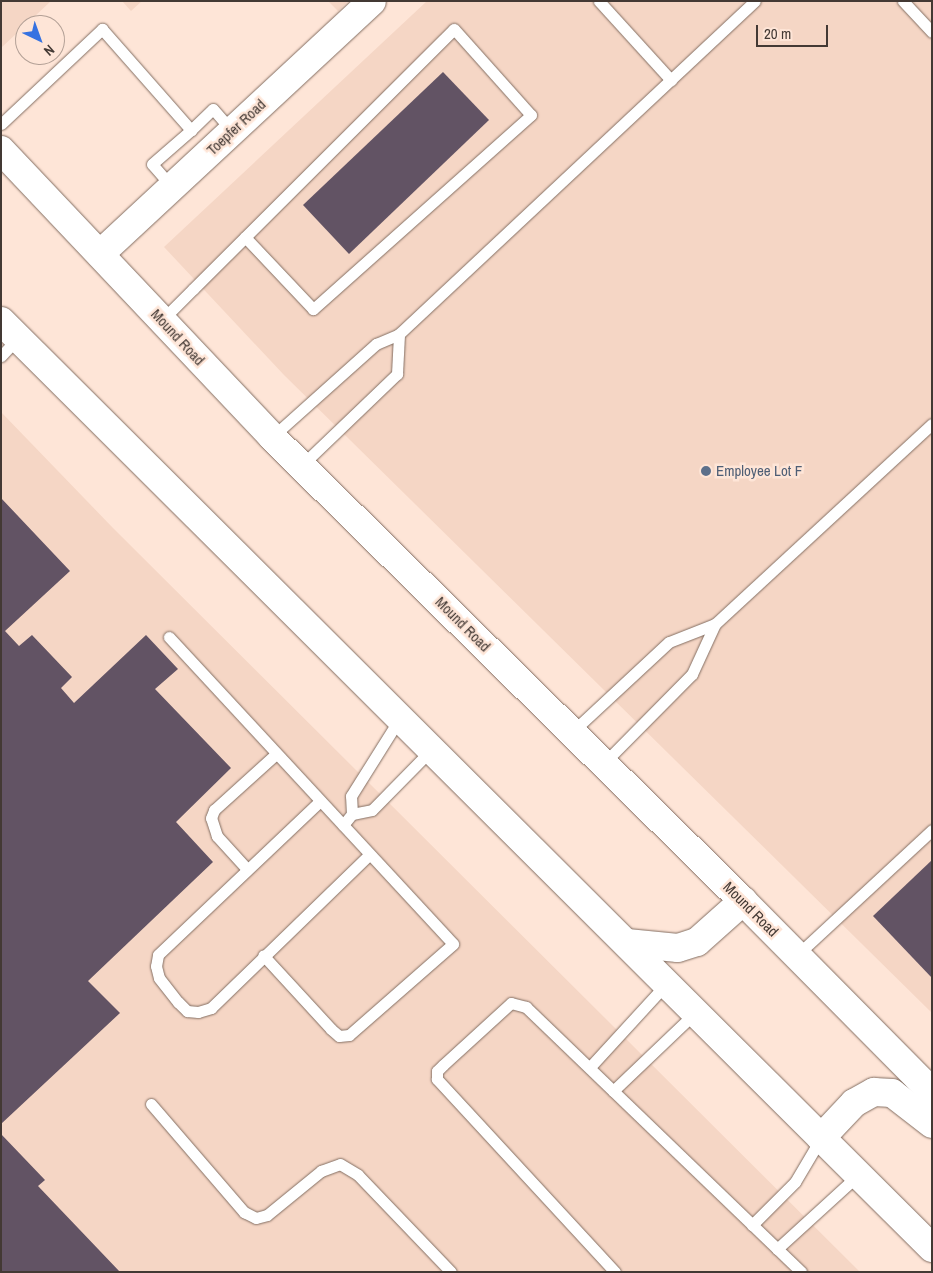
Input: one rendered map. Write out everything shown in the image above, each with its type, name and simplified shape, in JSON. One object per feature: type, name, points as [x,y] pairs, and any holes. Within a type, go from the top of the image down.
[{"type":"main road","name":"Toepfer Road","points":[[100,254],[372,1]]},
{"type":"main road","name":"Mound Road","points":[[1,150],[272,436],[743,900],[932,1092]]},
{"type":"main road","points":[[7,338],[400,718],[932,1248]]},
{"type":"main road","points":[[626,943],[678,948],[697,942],[743,900]]},
{"type":"main road","points":[[821,1138],[854,1103],[874,1092],[892,1093],[932,1124]]},
{"type":"lane","points":[[599,1],[671,80]]},
{"type":"lane","points":[[272,436],[376,344],[399,334],[755,1]]},
{"type":"lane","points":[[903,1],[932,32]]},
{"type":"lane","points":[[1,124],[102,29],[191,130]]},
{"type":"lane","points":[[162,320],[244,237],[454,29],[531,115],[313,309],[244,237]]},
{"type":"lane","points":[[172,186],[152,164],[213,110],[232,131]]},
{"type":"lane","points":[[302,465],[397,374],[399,334]]},
{"type":"lane","points":[[572,732],[669,642],[715,624],[932,424]]},
{"type":"lane","points":[[604,763],[692,674],[715,624]]},
{"type":"lane","points":[[169,637],[319,802],[453,944],[349,1035],[339,1036],[263,955]]},
{"type":"lane","points":[[343,826],[352,814],[351,796],[400,718]]},
{"type":"lane","points":[[352,814],[372,810],[431,750]]},
{"type":"lane","points":[[247,870],[216,836],[211,818],[214,810],[276,754]]},
{"type":"lane","points":[[319,802],[158,955],[156,966],[159,978],[178,1002],[187,1011],[198,1012],[211,1008],[263,955],[369,855]]},
{"type":"lane","points":[[797,955],[932,830]]},
{"type":"lane","points":[[590,1066],[667,983]]},
{"type":"lane","points":[[615,1272],[437,1079],[437,1071],[511,1003],[526,1007],[590,1066],[613,1091],[800,1272]]},
{"type":"lane","points":[[613,1091],[696,1012]]},
{"type":"lane","points":[[151,1104],[244,1212],[256,1218],[267,1215],[321,1171],[340,1164],[358,1175],[451,1272]]},
{"type":"lane","points":[[752,1225],[795,1182],[821,1138]]},
{"type":"lane","points":[[777,1249],[858,1175]]},
{"type":"shaded area","points":[[1,1],[51,1],[36,15],[15,15],[15,35],[1,48]]},
{"type":"shaded area","points":[[122,1],[142,1],[131,11]]},
{"type":"shaded area","points":[[328,1],[348,1],[338,11]]},
{"type":"shaded area","name":"Employee Lot F","points":[[427,1],[932,1],[932,1013],[284,375],[164,247]]},
{"type":"shaded area","points":[[1,412],[113,528],[860,1272],[1,1272]]},
{"type":"building","points":[[443,72],[489,120],[349,254],[303,205]]},
{"type":"building","points":[[1,498],[70,571],[5,631],[19,646],[32,635],[72,677],[61,688],[74,703],[146,635],[178,669],[155,689],[231,768],[176,822],[213,862],[88,981],[120,1013],[1,1124]]},
{"type":"building","points":[[932,860],[932,978],[873,916]]},
{"type":"building","points":[[1,1134],[45,1180],[38,1186],[120,1272],[1,1272]]},
{"type":"place","name":"Employee Lot F","points":[[706,471]]}]
